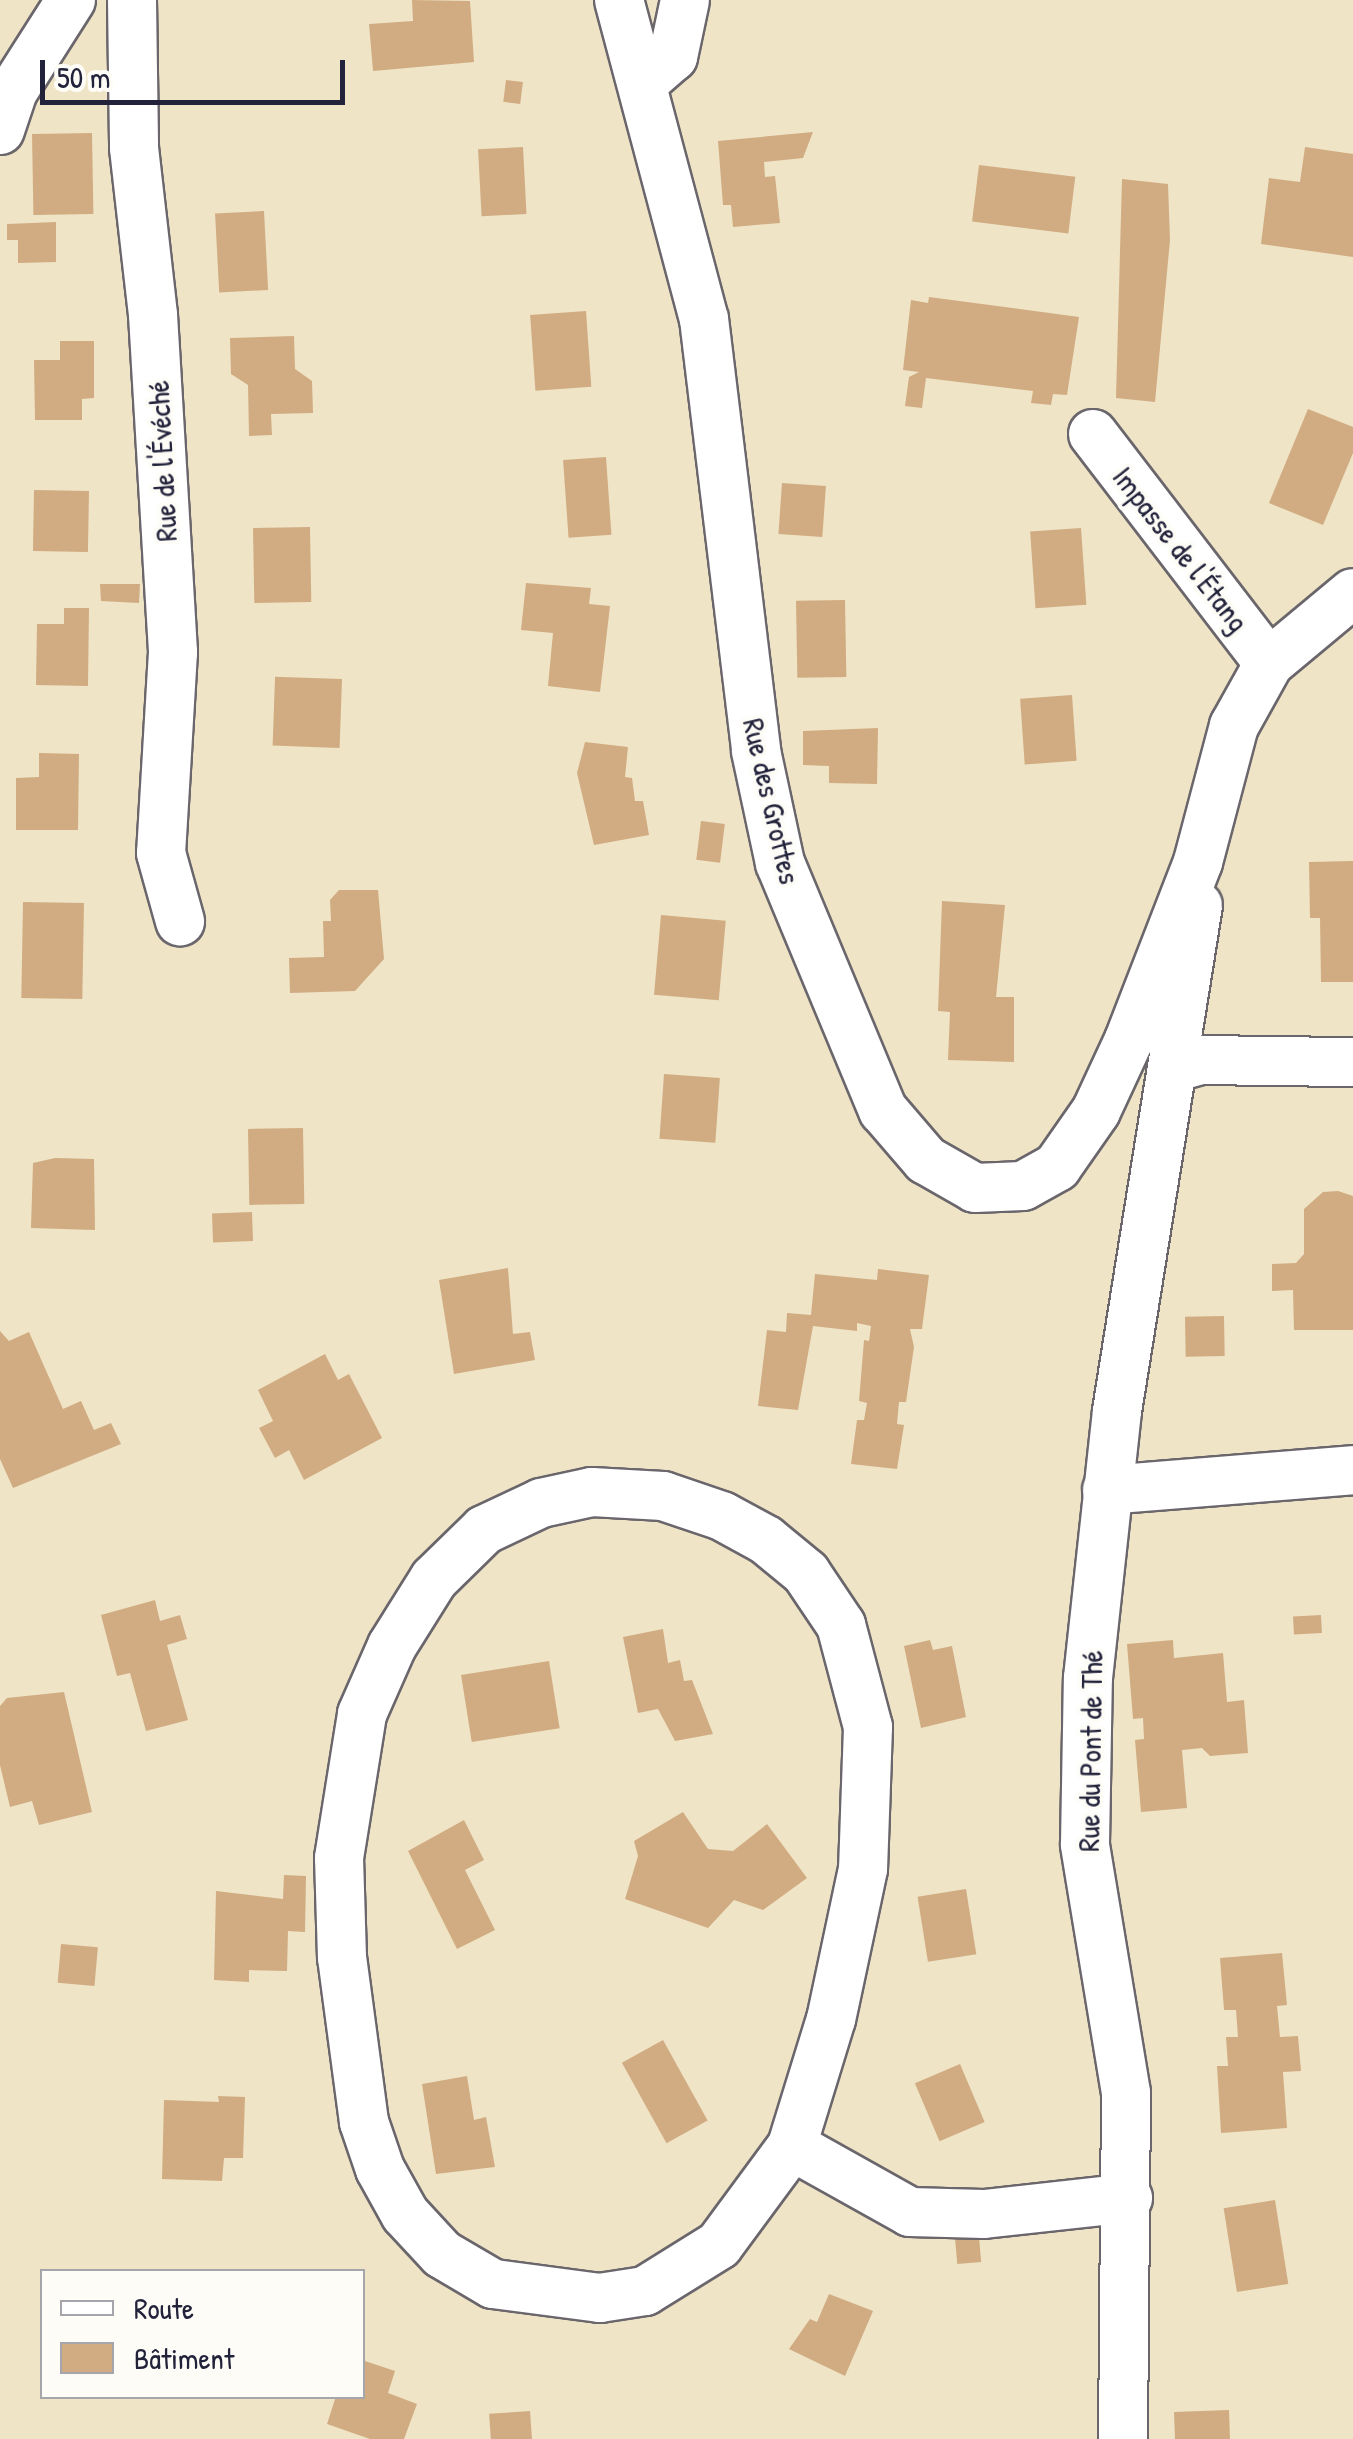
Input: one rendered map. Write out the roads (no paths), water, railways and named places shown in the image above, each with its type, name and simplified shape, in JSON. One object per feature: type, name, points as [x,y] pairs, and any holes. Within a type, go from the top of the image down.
[{"type":"street","points":[[0,130],[13,91],[71,0]]},
{"type":"street","name":"Rue de l'Évéché","points":[[132,0],[134,148],[154,315],[173,652],[162,853],[180,921]]},
{"type":"street","name":"Rue des Grottes","points":[[619,0],[645,81],[704,319],[756,751],[780,863],[883,1110],[926,1160],[975,1188],[1023,1186],[1057,1167],[1096,1111],[1198,862]]},
{"type":"street","points":[[645,81],[673,57],[684,0]]},
{"type":"street","name":"Impasse de l'Étang","points":[[1093,434],[1269,662]]},
{"type":"street","points":[[1198,862],[1234,726],[1269,662],[1353,593]]},
{"type":"street","name":"Rue du Pont de Thé","points":[[1123,2439],[1126,2092],[1085,1844],[1088,1678],[1108,1490],[1198,932],[1198,862]]},
{"type":"street","points":[[1176,1066],[1201,1060],[1353,1062]]},
{"type":"street","points":[[1108,1490],[1353,1470]]},
{"type":"street","points":[[592,1492],[663,1496],[722,1516],[766,1540],[806,1573],[840,1625],[868,1727],[863,1868],[832,2019],[792,2146],[719,2245],[645,2291],[600,2298],[492,2284],[442,2254],[405,2214],[380,2169],[364,2122],[342,1958],[339,1858],[362,1714],[392,1646],[434,1579],[484,1530],[540,1503],[592,1492]]},
{"type":"street","points":[[792,2146],[910,2212],[984,2214],[1128,2198]]}]
